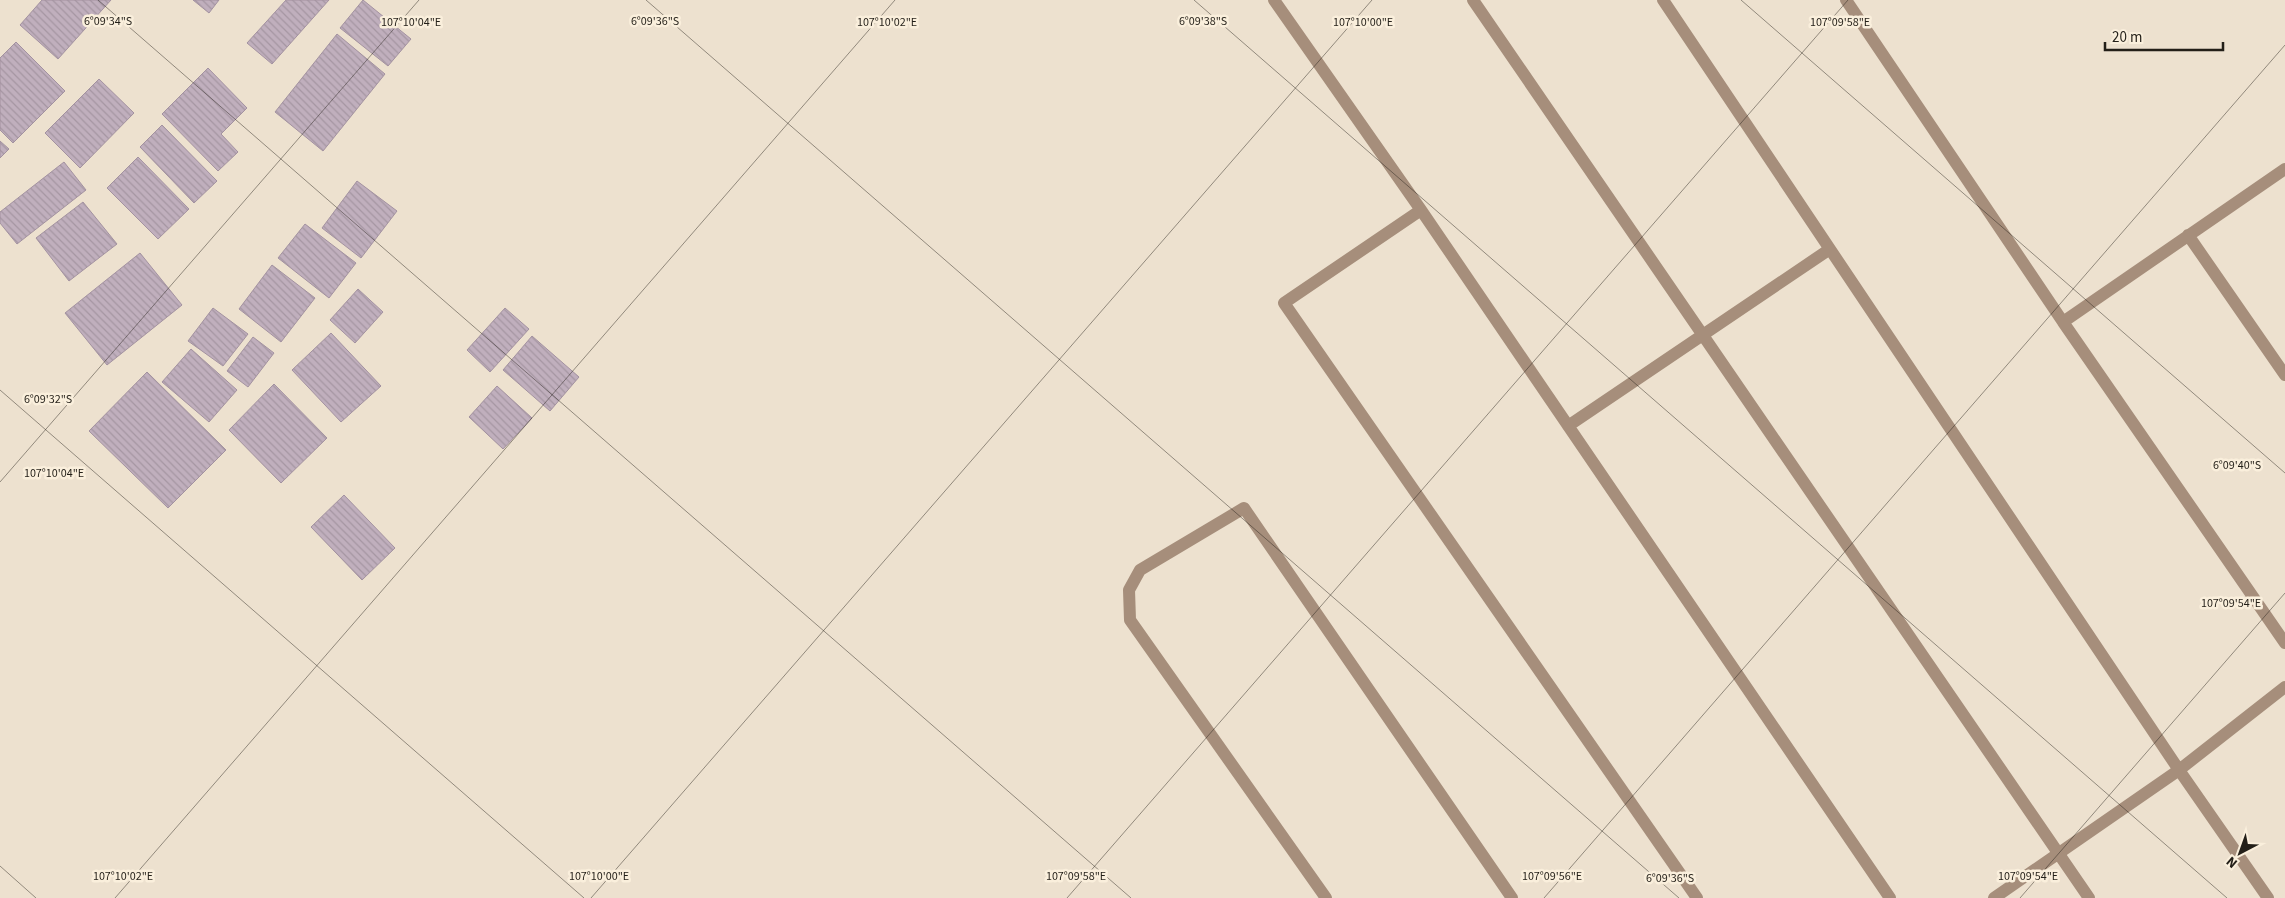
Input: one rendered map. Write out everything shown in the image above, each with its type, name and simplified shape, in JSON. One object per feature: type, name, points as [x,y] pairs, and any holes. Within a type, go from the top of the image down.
[{"type":"street","points":[[1274,0],[1421,210],[1890,898]]},
{"type":"street","points":[[1473,0],[2089,898]]},
{"type":"street","points":[[1663,0],[2179,770],[2268,898]]},
{"type":"street","points":[[1846,0],[2062,322],[2285,643]]},
{"type":"street","points":[[2062,322],[2285,169]]},
{"type":"street","points":[[1421,210],[1284,303],[1697,898]]},
{"type":"street","points":[[2188,235],[2285,375]]},
{"type":"street","points":[[1568,426],[1830,249]]},
{"type":"street","points":[[1326,898],[1130,620],[1129,590],[1140,570],[1244,508],[1512,898]]},
{"type":"street","points":[[1994,898],[2179,770],[2285,687]]},
{"type":"building","points":[[42,0],[111,0],[58,59],[20,25]]},
{"type":"building","points":[[193,0],[219,0],[209,13]]},
{"type":"building","points":[[286,0],[329,0],[272,64],[247,43]]},
{"type":"building","points":[[363,0],[411,39],[388,66],[340,28]]},
{"type":"building","points":[[337,34],[385,74],[323,151],[275,112]]},
{"type":"building","points":[[16,42],[65,91],[13,143],[0,130],[0,58]]},
{"type":"building","points":[[208,68],[247,108],[221,134],[238,152],[218,171],[162,114]]},
{"type":"building","points":[[99,79],[134,113],[80,168],[45,133]]},
{"type":"building","points":[[162,125],[217,181],[194,203],[140,147]]},
{"type":"building","points":[[0,141],[9,149],[0,158]]},
{"type":"building","points":[[138,157],[189,209],[158,239],[107,188]]},
{"type":"building","points":[[64,162],[86,190],[17,244],[0,223],[0,212]]},
{"type":"building","points":[[357,181],[397,211],[361,258],[322,228]]},
{"type":"building","points":[[83,202],[117,244],[69,281],[36,238]]},
{"type":"building","points":[[305,224],[356,263],[329,298],[278,258]]},
{"type":"building","points":[[140,253],[182,305],[107,365],[65,313]]},
{"type":"building","points":[[272,265],[315,298],[281,342],[239,309]]},
{"type":"building","points":[[358,289],[383,312],[355,343],[330,320]]},
{"type":"building","points":[[213,308],[248,334],[223,366],[188,341]]},
{"type":"building","points":[[505,308],[529,329],[490,372],[467,350]]},
{"type":"building","points":[[331,333],[381,386],[341,422],[292,370]]},
{"type":"building","points":[[532,336],[579,377],[550,411],[503,370]]},
{"type":"building","points":[[253,337],[274,353],[248,387],[227,371]]},
{"type":"building","points":[[191,349],[237,390],[209,422],[162,382]]},
{"type":"building","points":[[147,372],[226,450],[168,508],[89,431]]},
{"type":"building","points":[[274,384],[327,438],[281,483],[229,430]]},
{"type":"building","points":[[497,386],[532,418],[503,449],[469,417]]},
{"type":"building","points":[[344,495],[395,548],[362,580],[311,527]]}]
